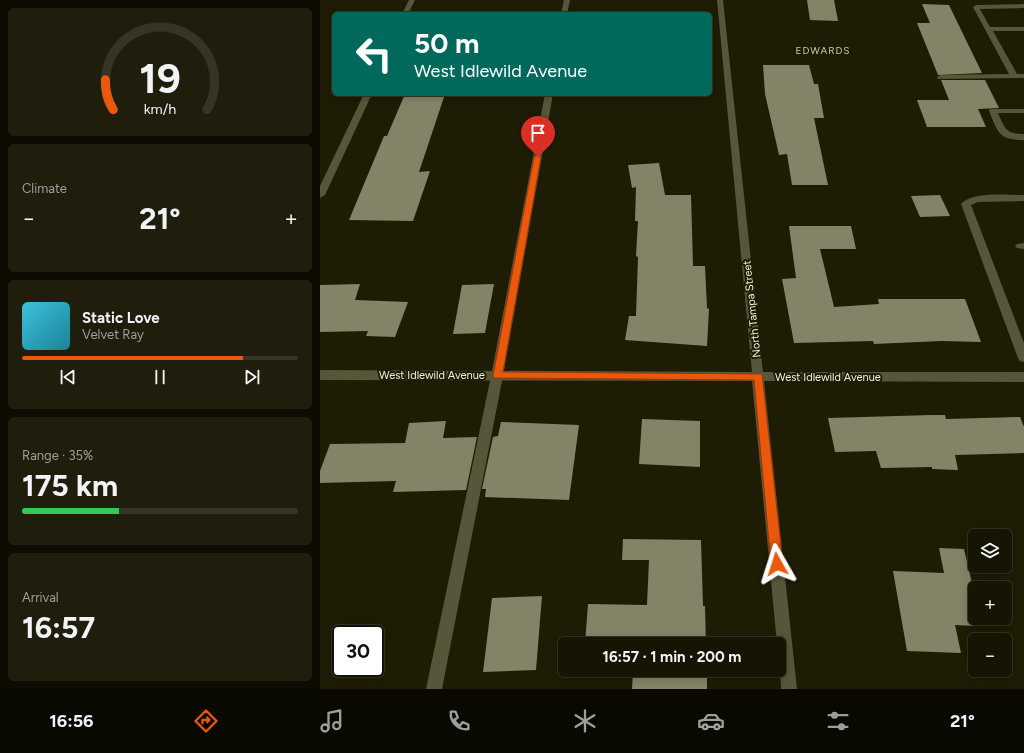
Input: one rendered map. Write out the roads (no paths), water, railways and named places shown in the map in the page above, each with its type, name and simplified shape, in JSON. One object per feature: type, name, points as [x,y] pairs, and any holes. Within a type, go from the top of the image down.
[{"type":"street","points":[[406,12],[412,0]]},
{"type":"street","points":[[564,12],[566,0]]},
{"type":"street","name":"North Tampa Street","points":[[720,0],[790,689]]},
{"type":"street","points":[[1014,76],[976,7],[991,3],[1024,6]]},
{"type":"street","points":[[988,29],[1024,29]]},
{"type":"street","points":[[941,77],[1024,76]]},
{"type":"street","points":[[320,195],[367,96]]},
{"type":"street","points":[[434,689],[497,376],[549,96]]},
{"type":"street","points":[[1024,111],[993,111],[1002,131],[1011,137],[1024,137]]},
{"type":"street","points":[[1024,198],[976,199],[966,204],[1024,358]]},
{"type":"street","name":"West Idlewild Avenue","points":[[320,375],[1024,377]]},
{"type":"district","name":"EDWARDS","points":[[823,50]]}]
